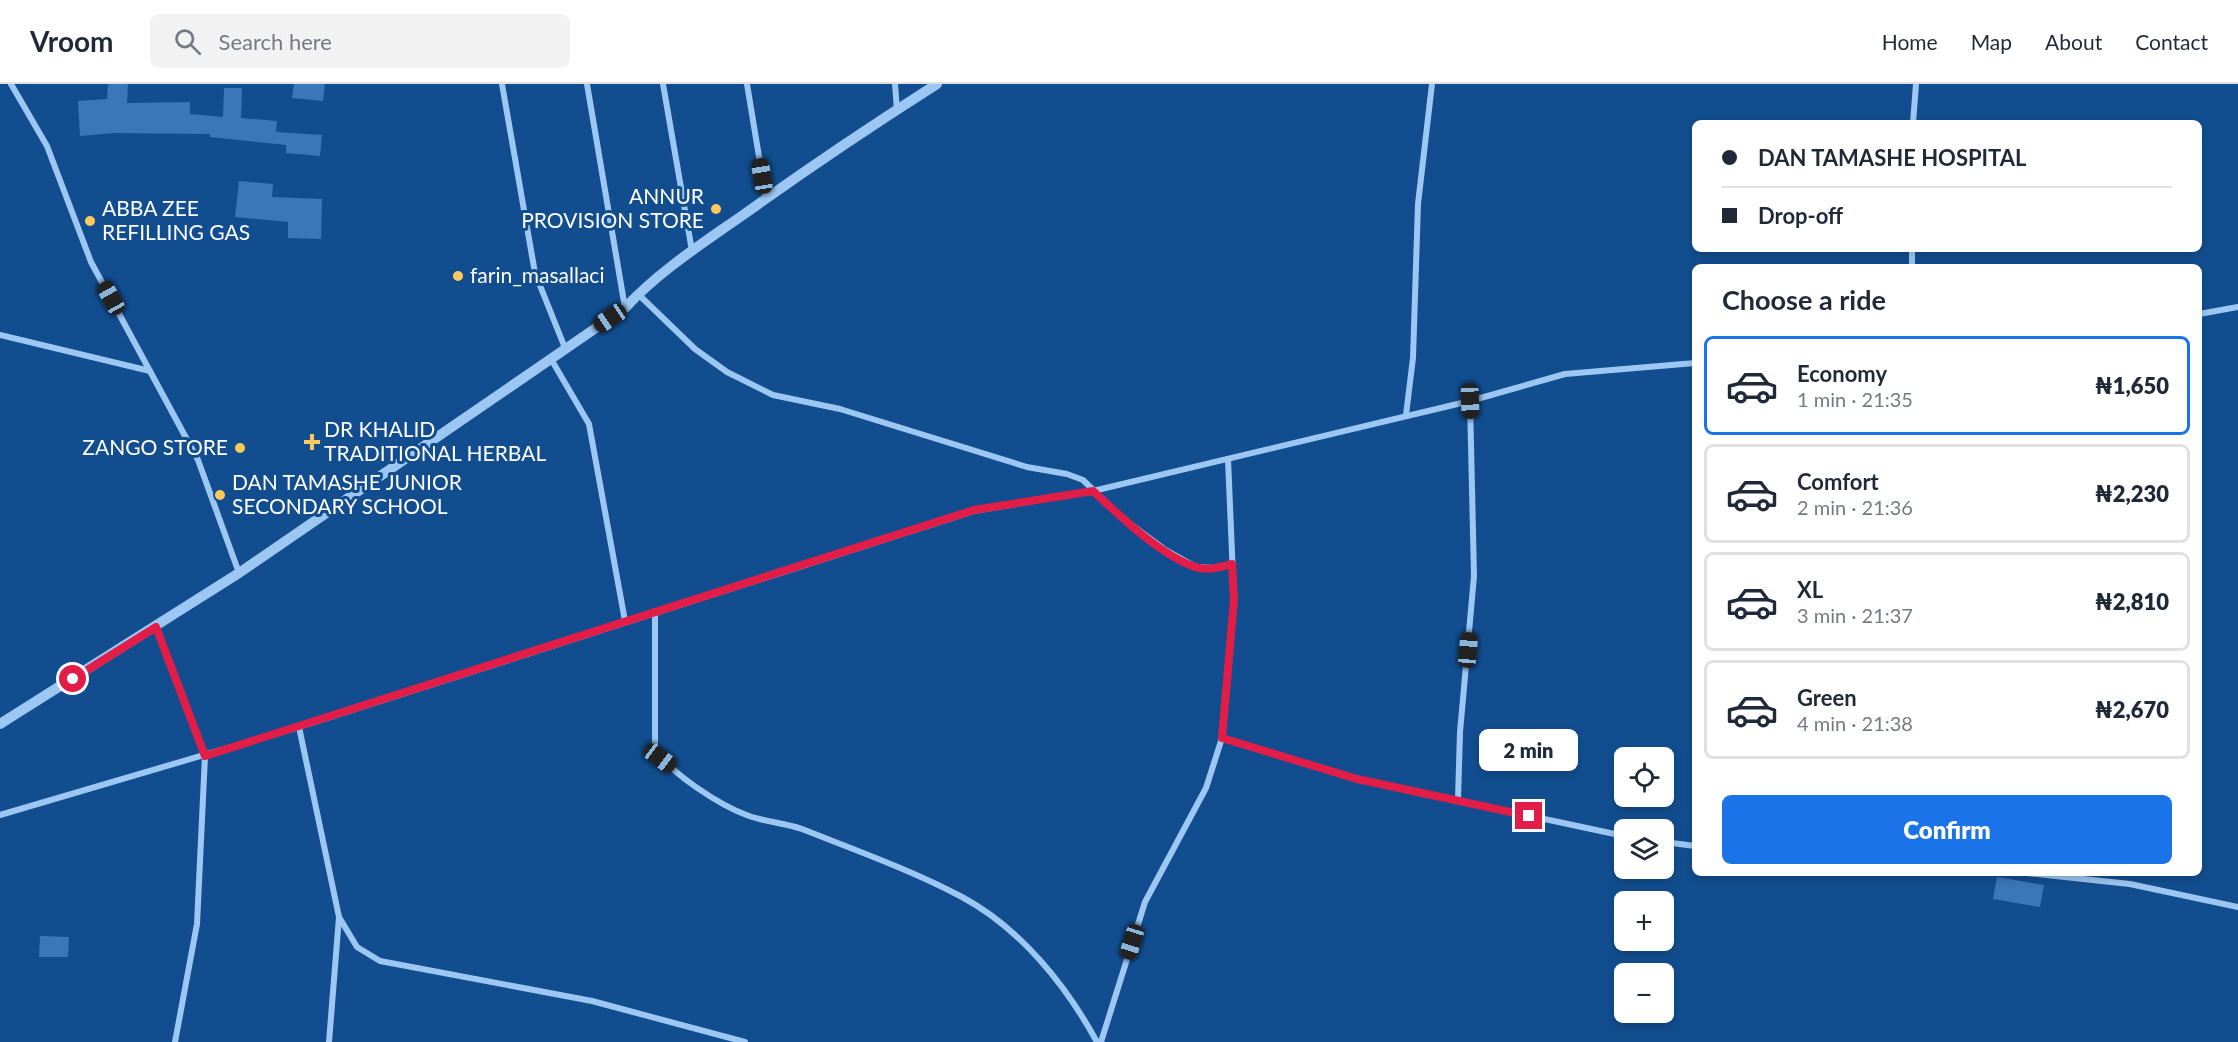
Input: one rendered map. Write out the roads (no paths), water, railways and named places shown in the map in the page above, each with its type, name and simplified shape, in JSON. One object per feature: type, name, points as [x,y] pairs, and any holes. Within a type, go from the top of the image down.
[{"type":"street","points":[[12,84],[46,146],[91,262],[198,460],[239,573]]},
{"type":"street","points":[[502,84],[535,273],[565,348]]},
{"type":"street","points":[[587,84],[625,308]]},
{"type":"street","points":[[663,84],[692,251]]},
{"type":"street","points":[[747,84],[766,199]]},
{"type":"street","points":[[895,84],[897,110]]},
{"type":"street","points":[[0,723],[239,573],[625,308],[638,294],[692,251],[937,84]]},
{"type":"street","points":[[1406,415],[1413,358],[1418,204],[1432,84]]},
{"type":"street","points":[[1913,120],[1916,84]]},
{"type":"street","points":[[638,294],[695,349],[727,372],[773,395],[850,412],[1027,467],[1066,474],[1083,480],[1122,518],[1164,549],[1196,567],[1217,568],[1232,564]]},
{"type":"street","points":[[2202,313],[2238,307]]},
{"type":"street","points":[[0,334],[150,371]]},
{"type":"street","points":[[551,359],[589,424],[625,621]]},
{"type":"street","points":[[0,815],[299,728],[655,611],[974,510],[1093,491],[1470,401],[1565,374],[1692,363]]},
{"type":"street","points":[[1458,799],[1460,732],[1474,576],[1470,401]]},
{"type":"street","points":[[1099,1042],[1145,902],[1206,788],[1222,738],[1234,600],[1228,459]]},
{"type":"street","points":[[655,611],[654,747],[660,758],[716,800],[748,815],[799,828],[897,867],[963,897],[993,918],[1055,976],[1099,1042]]},
{"type":"street","points":[[156,627],[205,756],[197,924],[175,1042]]},
{"type":"street","points":[[299,728],[339,917],[329,1042]]},
{"type":"street","points":[[1222,738],[1357,779],[1614,834]]},
{"type":"street","points":[[1674,843],[1692,846]]},
{"type":"street","points":[[2055,876],[2130,884],[2238,907]]},
{"type":"street","points":[[339,917],[357,947],[380,961],[592,1001],[745,1042]]},
{"type":"place","name":"ANNUR PROVISION STORE","points":[[716,209]]},
{"type":"place","name":"ABBA ZEE REFILLING GAS","points":[[90,221]]},
{"type":"place","name":"farin_masallaci","points":[[458,276]]},
{"type":"place","name":"DR KHALID TRADITIONAL HERBAL","points":[[312,442]]},
{"type":"place","name":"ZANGO STORE","points":[[240,448]]},
{"type":"place","name":"DAN TAMASHE JUNIOR SECONDARY SCHOOL","points":[[220,495]]}]
